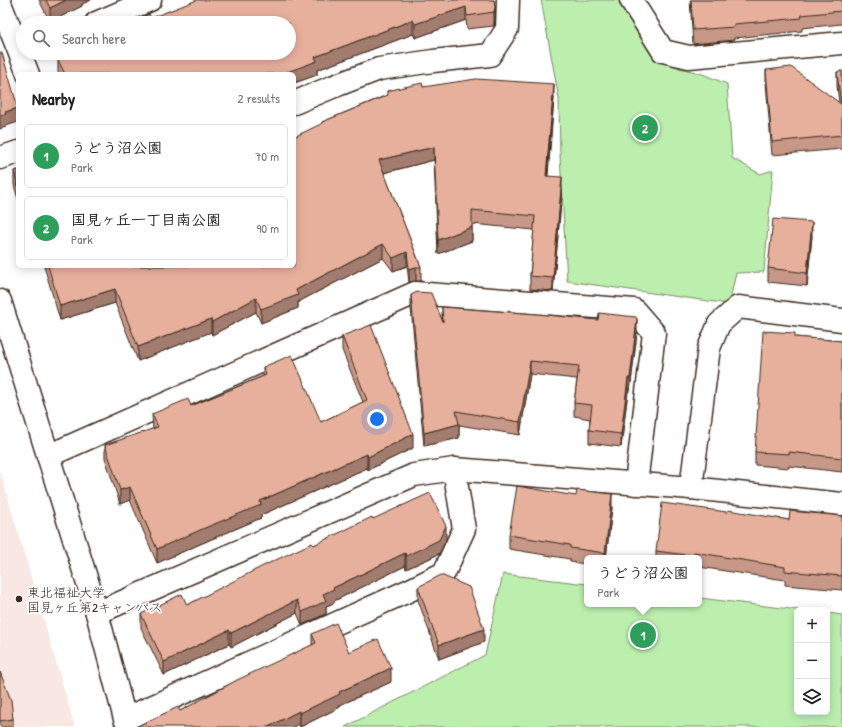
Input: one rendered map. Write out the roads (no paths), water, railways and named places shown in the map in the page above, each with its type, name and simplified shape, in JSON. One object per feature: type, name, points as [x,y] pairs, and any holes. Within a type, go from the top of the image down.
[{"type":"street","points":[[112,16],[150,0]]},
{"type":"street","points":[[296,102],[378,69],[490,55],[507,28],[508,0]]},
{"type":"street","points":[[631,0],[663,51],[689,57],[842,43]]},
{"type":"street","points":[[0,3],[16,40]]},
{"type":"street","points":[[0,158],[16,153]]},
{"type":"street","points":[[48,456],[415,293],[634,310],[654,333],[636,484]]},
{"type":"street","points":[[0,301],[97,613],[125,719],[444,574],[464,529],[454,468]]},
{"type":"street","points":[[691,488],[709,348],[719,324],[738,306],[842,320]]},
{"type":"street","points":[[97,613],[414,474],[454,468],[691,488],[842,504]]},
{"type":"place","name":"国見ヶ丘一丁目南公園","points":[[645,128]]},
{"type":"place","name":"東北福祉大学 国見ヶ丘第2キャンパス","points":[[19,599]]},
{"type":"place","name":"うどう沼公園","points":[[643,635]]}]
